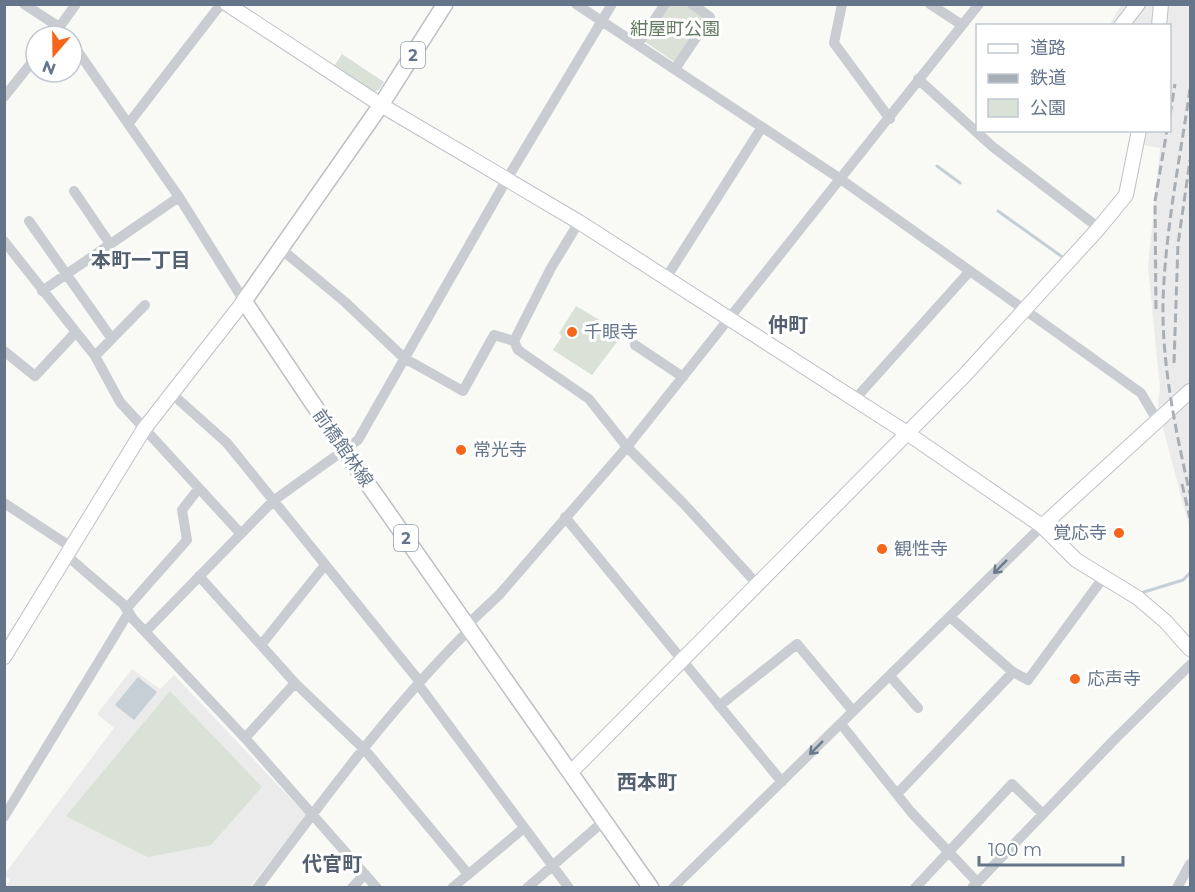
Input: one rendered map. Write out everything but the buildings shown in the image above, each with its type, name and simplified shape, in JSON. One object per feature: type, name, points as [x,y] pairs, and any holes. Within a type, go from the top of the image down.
[{"type":"main road","name":"2","points":[[244,301],[381,105],[445,4]]},
{"type":"main road","name":"前橋館林線","points":[[244,301],[344,450],[651,888]]},
{"type":"street","points":[[24,4],[48,24]]},
{"type":"street","points":[[64,24],[76,4]]},
{"type":"street","points":[[129,123],[221,4]]},
{"type":"street","points":[[227,4],[381,105],[579,222],[856,398],[1042,526],[1076,560],[1138,598],[1166,622],[1191,649]]},
{"type":"street","points":[[576,4],[839,178],[1141,393],[1157,420]]},
{"type":"street","points":[[145,632],[273,501],[358,440],[507,179],[612,4]]},
{"type":"street","points":[[638,44],[664,4]]},
{"type":"street","points":[[675,69],[711,17],[692,4]]},
{"type":"street","points":[[842,4],[834,43],[890,119]]},
{"type":"street","points":[[930,4],[962,25]]},
{"type":"street","points":[[257,888],[313,813],[419,683],[627,447],[839,178],[890,119],[918,79],[979,4]]},
{"type":"street","points":[[1127,15],[1138,4]]},
{"type":"street","points":[[1159,24],[1161,4]]},
{"type":"street","points":[[4,657],[144,429],[244,301],[129,123],[84,60]]},
{"type":"street","points":[[4,97],[24,72]]},
{"type":"street","points":[[918,79],[976,132]]},
{"type":"street","points":[[666,278],[762,126]]},
{"type":"street","points":[[976,132],[1099,228]]},
{"type":"street","points":[[570,773],[908,433],[1099,228],[1126,195],[1138,132]]},
{"type":"street","points":[[74,191],[110,244]]},
{"type":"street","points":[[42,291],[178,197]]},
{"type":"street","points":[[29,220],[112,339]]},
{"type":"street","points":[[514,341],[550,268],[579,222]]},
{"type":"street","points":[[4,241],[95,356],[120,402],[241,534]]},
{"type":"street","points":[[280,249],[345,302],[404,358],[463,391],[494,335],[514,341],[519,350],[589,399],[627,447],[684,504],[758,585]]},
{"type":"street","points":[[856,398],[969,272]]},
{"type":"street","points":[[95,356],[145,305]]},
{"type":"street","points":[[4,351],[35,376],[75,333]]},
{"type":"street","points":[[635,345],[683,377]]},
{"type":"street","points":[[673,888],[1042,526],[1191,391]]},
{"type":"street","points":[[171,393],[226,443],[325,565],[419,683],[569,888]]},
{"type":"street","points":[[4,817],[128,610],[187,540],[182,510],[199,488]]},
{"type":"street","points":[[4,503],[69,551],[128,610],[145,632],[313,813],[376,888]]},
{"type":"street","points":[[565,517],[782,782]]},
{"type":"street","points":[[261,645],[325,565]]},
{"type":"street","points":[[199,576],[295,682],[365,750],[468,874]]},
{"type":"street","points":[[950,617],[1013,672],[1028,680],[1103,578]]},
{"type":"street","points":[[719,706],[796,644],[853,711]]},
{"type":"street","points":[[841,724],[897,795],[950,851],[975,885],[1042,814],[1191,665]]},
{"type":"street","points":[[897,795],[1013,672]]},
{"type":"street","points":[[890,676],[918,708]]},
{"type":"street","points":[[245,738],[295,682]]},
{"type":"street","points":[[915,888],[1012,784],[1042,814]]},
{"type":"street","points":[[527,888],[604,820]]},
{"type":"street","points":[[452,888],[524,828]]},
{"type":"street","points":[[1177,888],[1191,864]]},
{"type":"street","points":[[352,888],[365,874]]},
{"type":"shaded area","points":[[1121,5],[1190,5],[1190,385],[1162,408],[1159,408],[1158,403],[1160,388],[1148,267],[1160,148],[1142,145],[1144,132],[1171,132],[1171,24],[1110,24]]},
{"type":"shaded area","points":[[1190,399],[1190,530],[1162,424]]},
{"type":"shaded area","points":[[132,669],[160,689],[174,675],[306,815],[250,887],[5,887],[10,880],[4,875],[114,728],[97,714]]},
{"type":"shaded area","points":[[138,677],[157,692],[134,720],[115,705]]},
{"type":"green space","name":"紺屋町公園","points":[[668,5],[688,5],[707,17],[676,63],[644,41]]},
{"type":"green space","points":[[342,54],[384,82],[379,90],[373,92],[334,66]]},
{"type":"green space","points":[[576,306],[623,334],[592,375],[553,350],[562,336],[559,333]]},
{"type":"green space","points":[[170,691],[262,787],[211,845],[148,857],[66,816]]},
{"type":"waterway","points":[[937,166],[960,183]]},
{"type":"waterway","points":[[998,211],[1061,256]]},
{"type":"waterway","points":[[1144,592],[1183,580],[1190,573]]},
{"type":"railway","points":[[1171,109],[1175,84]]},
{"type":"railway","points":[[1190,89],[1170,222],[1163,303],[1167,375],[1190,494]]},
{"type":"railway","points":[[1156,309],[1155,201],[1167,132]]},
{"type":"railway","points":[[1174,363],[1178,244],[1190,160]]},
{"type":"railway","points":[[1182,484],[1190,518]]},
{"type":"place","name":"千眼寺","points":[[572,332]]},
{"type":"place","name":"常光寺","points":[[461,450]]},
{"type":"place","name":"覚応寺","points":[[1119,533]]},
{"type":"place","name":"観性寺","points":[[882,549]]},
{"type":"place","name":"応声寺","points":[[1075,679]]},
{"type":"district","name":"本町一丁目","points":[[141,260]]},
{"type":"district","name":"仲町","points":[[788,325]]},
{"type":"district","name":"西本町","points":[[647,782]]},
{"type":"district","name":"代官町","points":[[332,864]]}]
